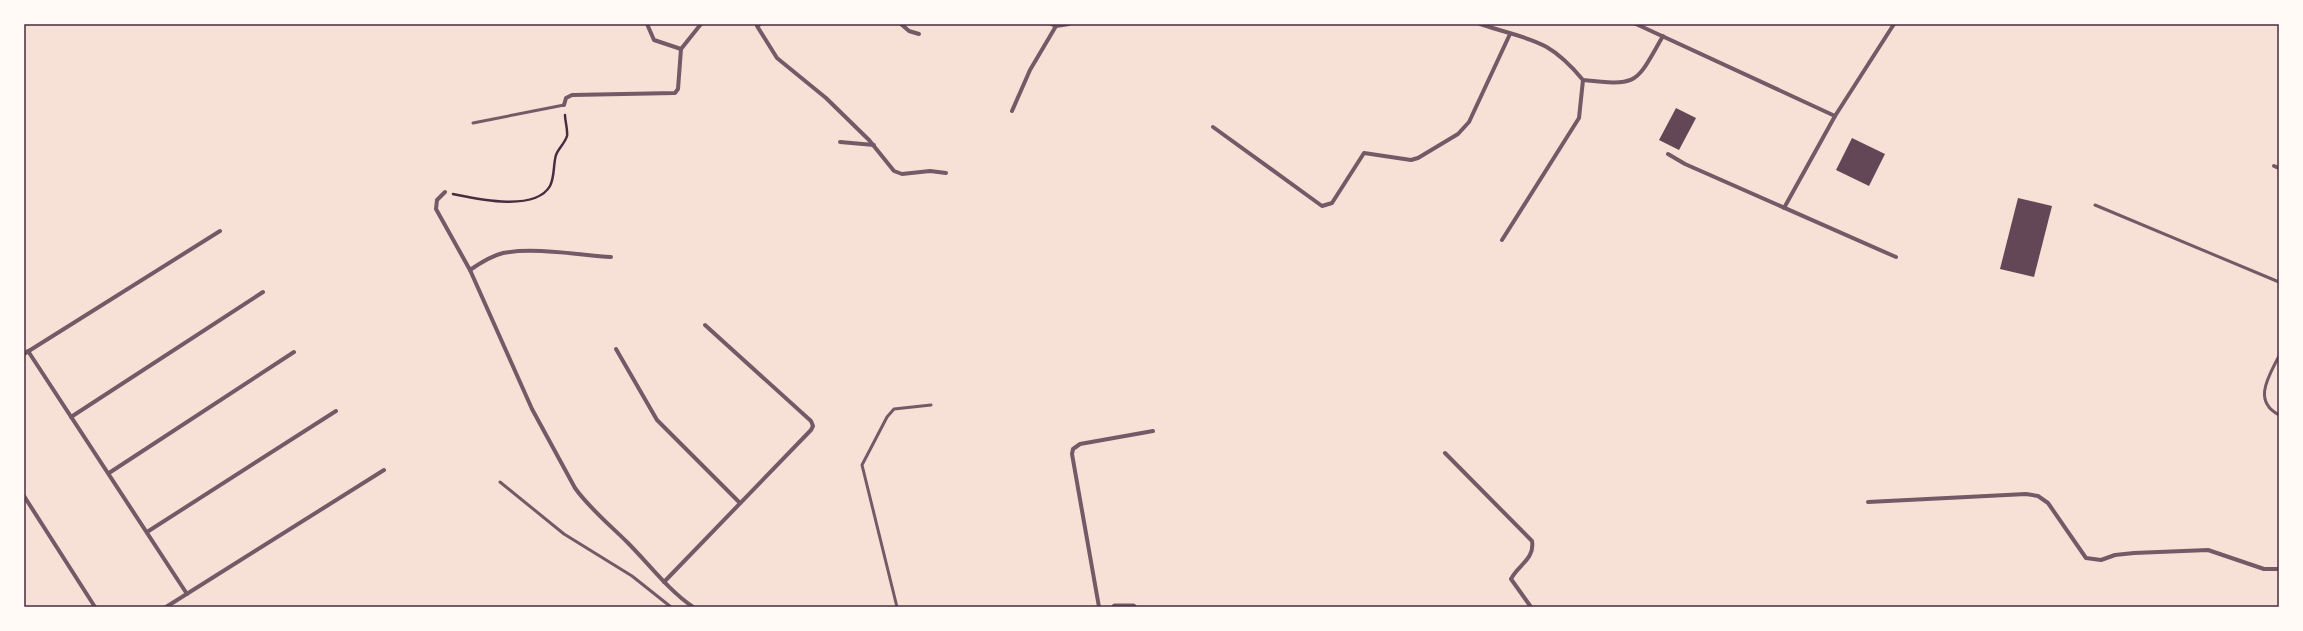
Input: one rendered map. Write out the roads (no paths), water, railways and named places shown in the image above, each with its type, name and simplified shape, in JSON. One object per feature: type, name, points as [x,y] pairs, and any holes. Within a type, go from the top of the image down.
[{"type":"street","points":[[647,24],[654,40],[681,49]]},
{"type":"street","points":[[564,105],[566,98],[572,95],[675,93],[678,89],[681,49],[701,24]]},
{"type":"street","points":[[760,24],[757,26],[777,58],[826,98],[874,145],[898,173],[930,171],[946,173]]},
{"type":"street","points":[[901,24],[909,31],[919,34]]},
{"type":"street","points":[[1051,24],[1056,26],[1069,24]]},
{"type":"street","points":[[1480,24],[1510,34],[1537,40],[1553,49],[1583,80],[1615,84],[1627,82],[1637,77],[1662,36]]},
{"type":"street","points":[[1636,24],[1835,116]]},
{"type":"street","points":[[1784,208],[1835,116],[1894,24]]},
{"type":"street","points":[[1012,111],[1030,70],[1056,26]]},
{"type":"street","points":[[1213,127],[1322,206],[1328,206],[1332,204],[1364,153],[1412,160],[1418,158],[1464,129],[1486,89],[1510,34]]},
{"type":"street","points":[[1502,240],[1579,118],[1583,80]]},
{"type":"street","points":[[840,142],[874,145]]},
{"type":"street","points":[[1668,154],[1784,208],[1896,257]]},
{"type":"street","points":[[2274,166],[2279,168]]},
{"type":"street","points":[[445,192],[438,200],[436,209],[470,270],[532,409],[575,488],[582,498],[628,542],[664,582],[693,607]]},
{"type":"street","points":[[187,594],[109,473],[26,353],[220,231]]},
{"type":"street","points":[[470,270],[484,260],[503,253],[531,251],[611,258]]},
{"type":"street","points":[[71,417],[263,292]]},
{"type":"street","points":[[664,582],[811,430],[813,426],[811,421],[704,325]]},
{"type":"street","points":[[616,349],[657,420],[740,503]]},
{"type":"street","points":[[109,473],[294,352]]},
{"type":"street","points":[[147,532],[336,411]]},
{"type":"street","points":[[1099,607],[1072,454],[1080,444],[1153,431]]},
{"type":"street","points":[[1445,453],[1532,541],[1533,548],[1530,556],[1514,573],[1511,579],[1531,607]]},
{"type":"street","points":[[166,607],[384,470]]},
{"type":"street","points":[[1868,502],[2026,494],[2038,496],[2048,503],[2086,558],[2101,560],[2115,555],[2134,553],[2208,550],[2264,569],[2279,569]]},
{"type":"street","points":[[24,496],[95,607]]},
{"type":"street","points":[[1116,607],[1133,607]]},
{"type":"lane","points":[[472,123],[564,105]]},
{"type":"lane","points":[[2095,205],[2279,282]]},
{"type":"lane","points":[[2279,356],[2264,384],[2265,398],[2270,410],[2279,415]]},
{"type":"lane","points":[[897,607],[862,465],[887,417],[894,409],[931,405]]},
{"type":"lane","points":[[500,482],[560,532],[632,576],[672,607]]}]
